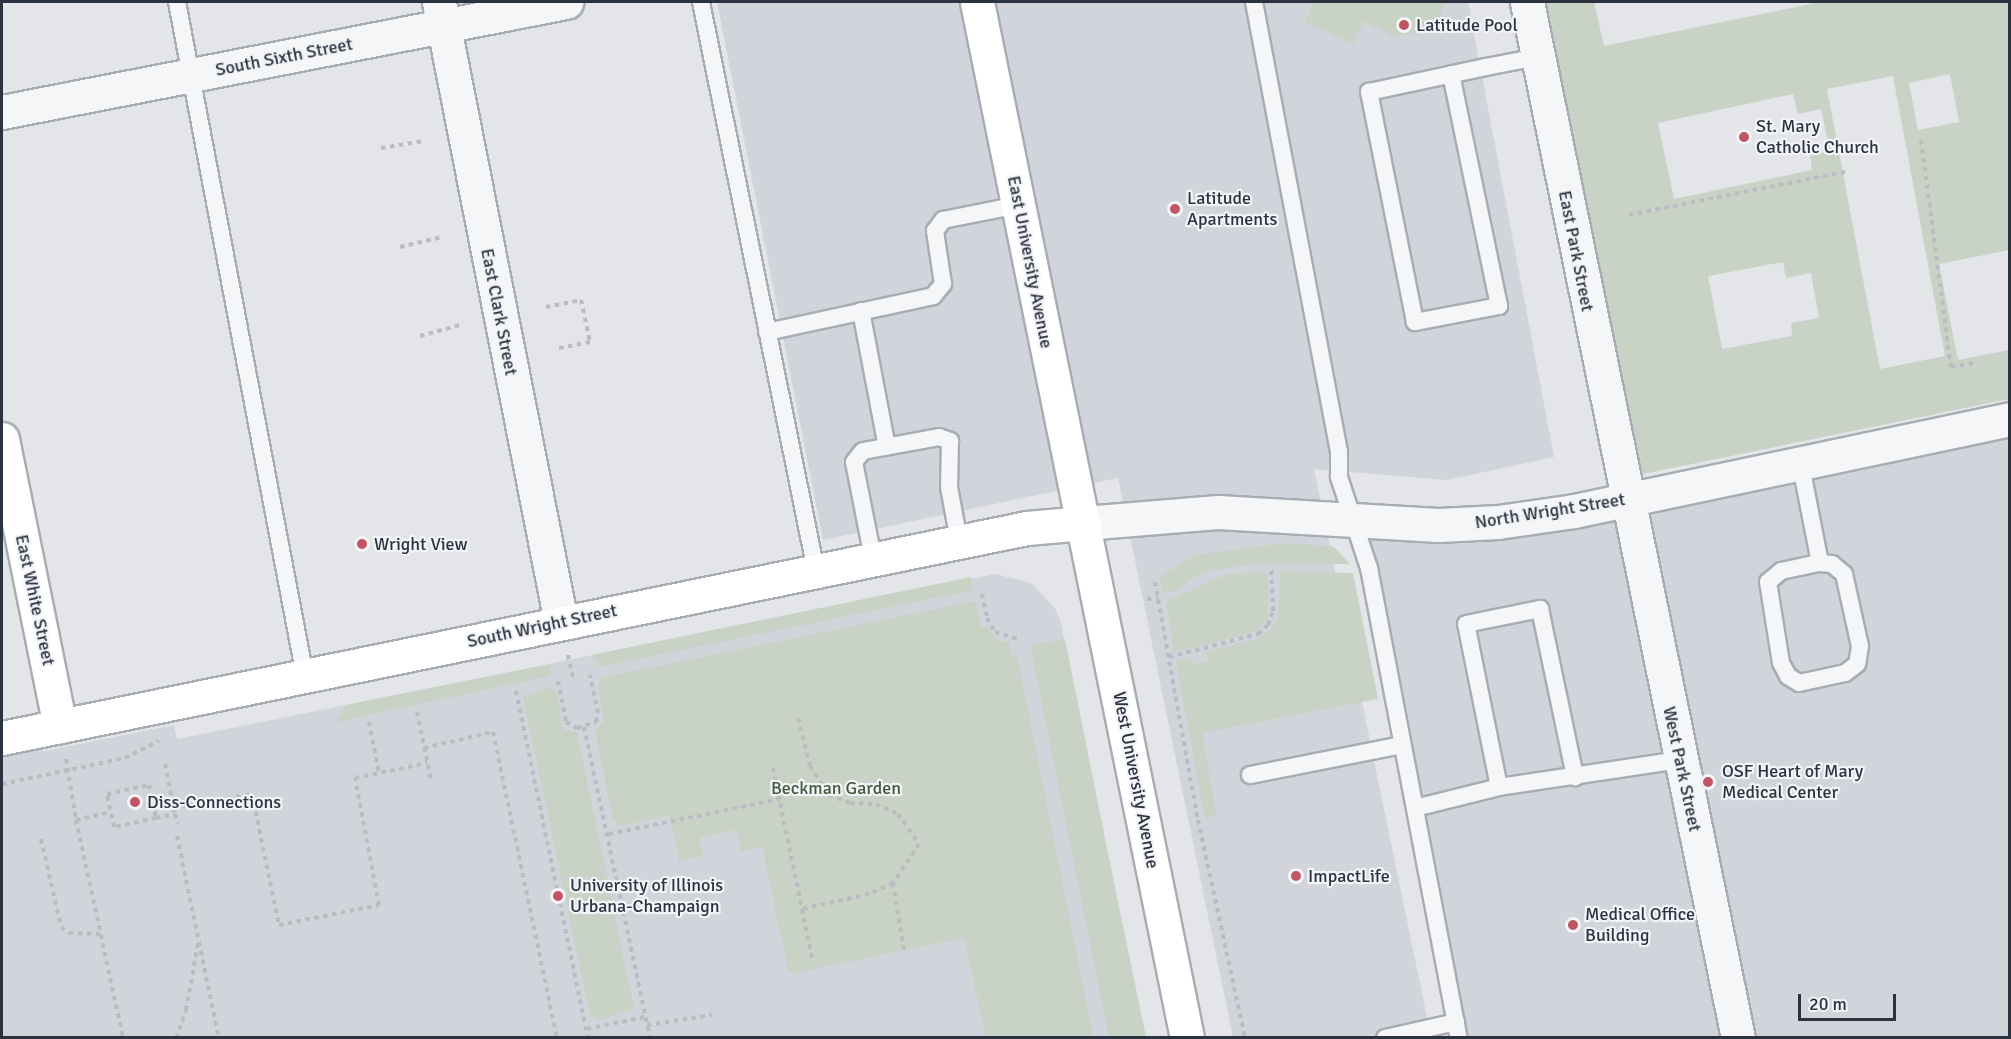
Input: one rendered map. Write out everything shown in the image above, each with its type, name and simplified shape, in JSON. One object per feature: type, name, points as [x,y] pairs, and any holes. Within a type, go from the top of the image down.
[{"type":"main road","name":"East University Avenue","points":[[977,2],[1084,523]]},
{"type":"main road","name":"East White Street","points":[[2,439],[60,726]]},
{"type":"main road","name":"South Wright Street","points":[[2,738],[873,558],[1027,528],[1084,523]]},
{"type":"main road","name":"West University Avenue","points":[[1084,523],[1187,1038]]},
{"type":"street","name":"South Sixth Street","points":[[2,112],[191,75],[441,14],[566,2]]},
{"type":"street","name":"East Park Street","points":[[1527,2],[1627,500]]},
{"type":"street","name":"East Clark Street","points":[[441,14],[561,622]]},
{"type":"street","name":"North Wright Street","points":[[1084,523],[1218,512],[1272,513],[1354,522],[1438,525],[1498,522],[1627,500],[1800,461],[2010,419]]},
{"type":"street","name":"West Park Street","points":[[1627,500],[1738,1038]]},
{"type":"lane","points":[[177,2],[305,676]]},
{"type":"lane","points":[[702,2],[816,571]]},
{"type":"lane","points":[[1254,2],[1339,452],[1339,477],[1369,568],[1457,1030],[1385,1038]]},
{"type":"lane","points":[[1451,75],[1499,306],[1415,322],[1369,92],[1451,75],[1538,57]]},
{"type":"lane","points":[[768,332],[933,296],[943,284],[935,231],[943,219],[1018,205]]},
{"type":"lane","points":[[861,311],[887,447]]},
{"type":"lane","points":[[873,558],[854,462],[863,451],[939,437],[950,441],[949,487],[959,541]]},
{"type":"lane","points":[[1800,461],[1821,563]]},
{"type":"lane","points":[[1821,563],[1832,564],[1844,574],[1860,646],[1857,664],[1845,674],[1798,683],[1788,676],[1781,663],[1768,582],[1781,571],[1821,563]]},
{"type":"lane","points":[[1499,787],[1466,624],[1540,609],[1575,777]]},
{"type":"lane","points":[[1250,775],[1401,745]]},
{"type":"lane","points":[[1415,808],[1499,787],[1680,760]]},
{"type":"path","points":[[1921,140],[1952,367],[1977,362]]},
{"type":"path","points":[[381,148],[423,141]]},
{"type":"path","points":[[1629,215],[1849,171]]},
{"type":"path","points":[[400,247],[442,237]]},
{"type":"path","points":[[546,307],[581,300],[590,342],[555,349]]},
{"type":"path","points":[[420,336],[459,325]]},
{"type":"path","points":[[1169,657],[1263,630],[1273,611],[1270,567]]},
{"type":"path","points":[[1155,582],[1198,820],[1245,1038]]},
{"type":"path","points":[[982,594],[987,618],[995,632],[1021,640]]},
{"type":"path","points":[[1147,599],[1158,598]]},
{"type":"path","points":[[558,681],[566,722],[576,728],[584,727],[596,722],[598,713],[590,675]]},
{"type":"path","points":[[516,692],[588,1038]]},
{"type":"path","points":[[417,712],[430,779]]},
{"type":"path","points":[[798,718],[810,766],[829,795],[850,803],[876,804],[898,814],[909,826],[919,844],[893,883],[869,894],[802,909]]},
{"type":"path","points":[[369,722],[379,773]]},
{"type":"path","points":[[584,727],[609,834],[650,1038]]},
{"type":"path","points":[[424,748],[493,732],[557,1038]]},
{"type":"path","points":[[174,808],[252,794],[279,925],[379,905],[355,778],[427,763]]},
{"type":"path","points":[[165,764],[178,824]]},
{"type":"path","points":[[773,768],[812,958]]},
{"type":"path","points":[[2,783],[68,770]]},
{"type":"path","points":[[71,784],[76,820],[123,1038]]},
{"type":"path","points":[[156,818],[149,785],[107,794],[114,827],[175,814]]},
{"type":"path","points":[[609,834],[779,799]]},
{"type":"path","points":[[76,820],[111,812]]},
{"type":"path","points":[[177,836],[219,1038]]},
{"type":"path","points":[[41,839],[61,927],[69,933],[100,934]]},
{"type":"path","points":[[368,844],[374,843]]},
{"type":"path","points":[[893,883],[904,951]]},
{"type":"path","points":[[176,1038],[186,1010],[198,938]]},
{"type":"path","points":[[647,1025],[712,1015]]},
{"type":"path","points":[[587,1029],[645,1017]]},
{"type":"shaded area","points":[[717,2],[1468,2],[1554,457],[1447,480],[1314,469],[1431,1037],[1233,1037],[1118,478],[823,540]]},
{"type":"shaded area","name":"OSF Heart of Mary Medical Center","points":[[2009,419],[2009,1037],[1457,1037],[1357,526],[1513,522]]},
{"type":"shaded area","name":"University of Illinois Urbana-Champaign","points":[[995,574],[1031,583],[1055,608],[1061,623],[1141,1037],[2,1037],[2,755],[34,749],[44,751],[174,725],[177,739]]},
{"type":"green space","name":"Latitude Pool","points":[[1314,2],[1446,2],[1433,29],[1393,37],[1364,21],[1353,44],[1305,22]]},
{"type":"green space","points":[[1545,2],[1594,2],[1604,46],[1821,2],[2009,2],[2009,250],[1939,264],[1958,360],[2009,350],[2009,399],[1638,475]],"holes":[[[1950,74],[1959,122],[1918,130],[1909,83]],[[1893,76],[1945,356],[1880,369],[1827,89]],[[1793,94],[1798,114],[1821,109],[1830,151],[1810,155],[1812,170],[1674,199],[1658,123]],[[1783,262],[1786,278],[1811,273],[1819,318],[1791,323],[1792,336],[1722,349],[1708,276]]]},
{"type":"green space","points":[[1284,543],[1333,546],[1350,564],[1261,563],[1214,570],[1197,575],[1176,591],[1163,592],[1160,576],[1196,555]]},
{"type":"green space","points":[[1280,571],[1353,573],[1378,699],[1202,733],[1216,814],[1205,819],[1176,660],[1190,657],[1193,665],[1208,661],[1207,652],[1256,639],[1269,631],[1278,619]]},
{"type":"green space","points":[[1265,572],[1268,574],[1268,618],[1257,631],[1174,652],[1166,602],[1227,574]]},
{"type":"green space","points":[[971,577],[973,590],[599,667],[592,655]]},
{"type":"green space","name":"Beckman Garden","points":[[975,601],[981,627],[986,626],[998,640],[1009,643],[1011,655],[1017,655],[1093,1037],[986,1037],[964,938],[789,974],[762,846],[741,851],[736,830],[699,838],[703,856],[679,861],[670,816],[620,826],[613,820],[595,730],[604,722],[598,685],[600,678]]},
{"type":"green space","points":[[1065,639],[1146,1037],[1109,1037],[1030,645]]},
{"type":"green space","points":[[551,664],[550,676],[335,722],[346,705]]},
{"type":"green space","points":[[549,688],[556,692],[564,730],[577,732],[634,1009],[598,1020],[590,1015],[523,696]]},
{"type":"place","name":"Latitude Pool","points":[[1404,25]]},
{"type":"place","name":"St. Mary Catholic Church","points":[[1744,137]]},
{"type":"place","name":"Latitude Apartments","points":[[1175,209]]},
{"type":"place","name":"Wright View","points":[[362,544]]},
{"type":"place","name":"OSF Heart of Mary Medical Center","points":[[1708,782]]},
{"type":"place","name":"Diss-Connections","points":[[135,802]]},
{"type":"place","name":"ImpactLife","points":[[1296,876]]},
{"type":"place","name":"University of Illinois Urbana-Champaign","points":[[558,896]]},
{"type":"place","name":"Medical Office Building","points":[[1573,925]]}]
